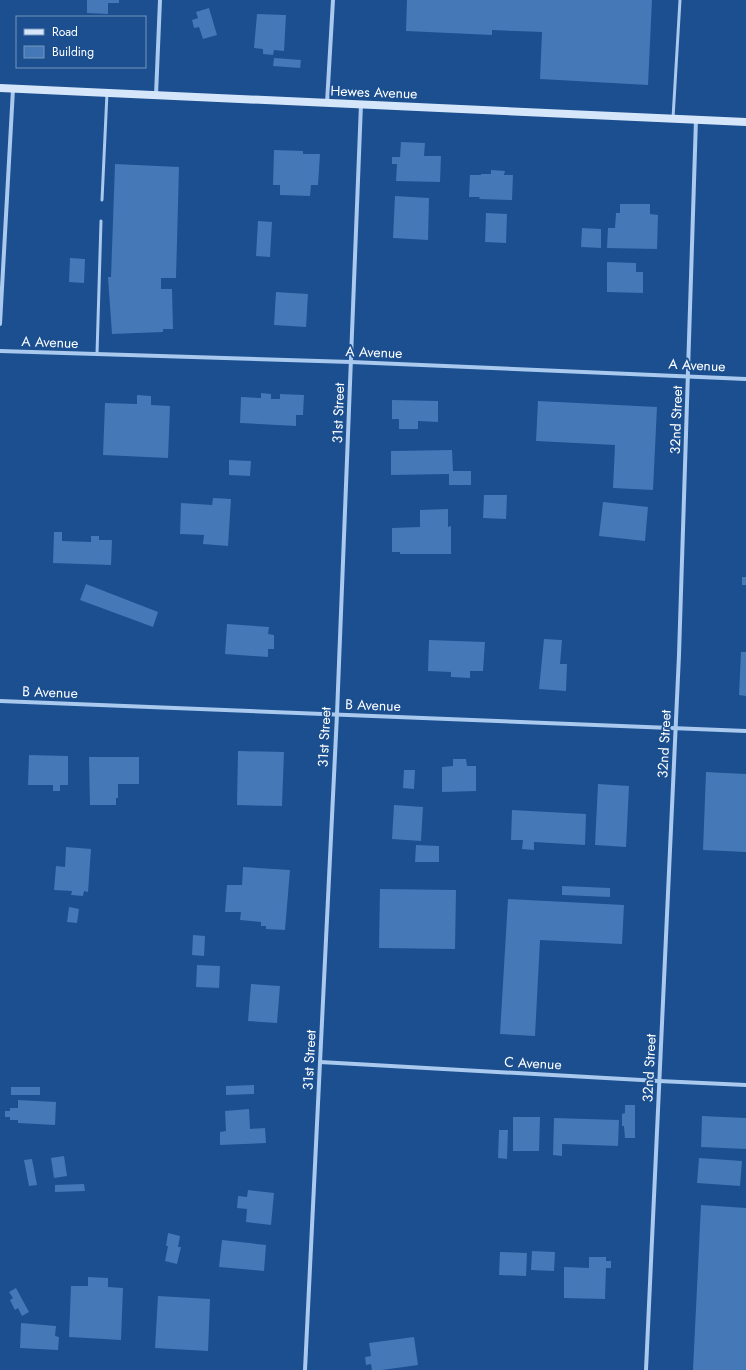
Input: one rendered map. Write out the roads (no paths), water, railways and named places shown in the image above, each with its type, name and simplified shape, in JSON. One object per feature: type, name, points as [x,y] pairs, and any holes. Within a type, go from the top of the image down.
[{"type":"main road","name":"Hewes Avenue","points":[[0,88],[746,122]]},
{"type":"street","points":[[156,95],[160,0]]},
{"type":"street","points":[[327,103],[333,0]]},
{"type":"street","points":[[0,324],[13,89]]},
{"type":"street","name":"31st Street","points":[[305,1370],[337,714],[361,104]]},
{"type":"street","name":"32nd Street","points":[[646,1370],[676,728],[696,119]]},
{"type":"street","name":"A Avenue","points":[[0,351],[351,362],[746,379]]},
{"type":"street","name":"B Avenue","points":[[0,701],[746,731]]},
{"type":"street","name":"C Avenue","points":[[320,1062],[746,1085]]},
{"type":"lane","points":[[673,118],[680,0]]},
{"type":"lane","points":[[102,200],[107,93]]},
{"type":"lane","points":[[97,354],[101,221]]}]
